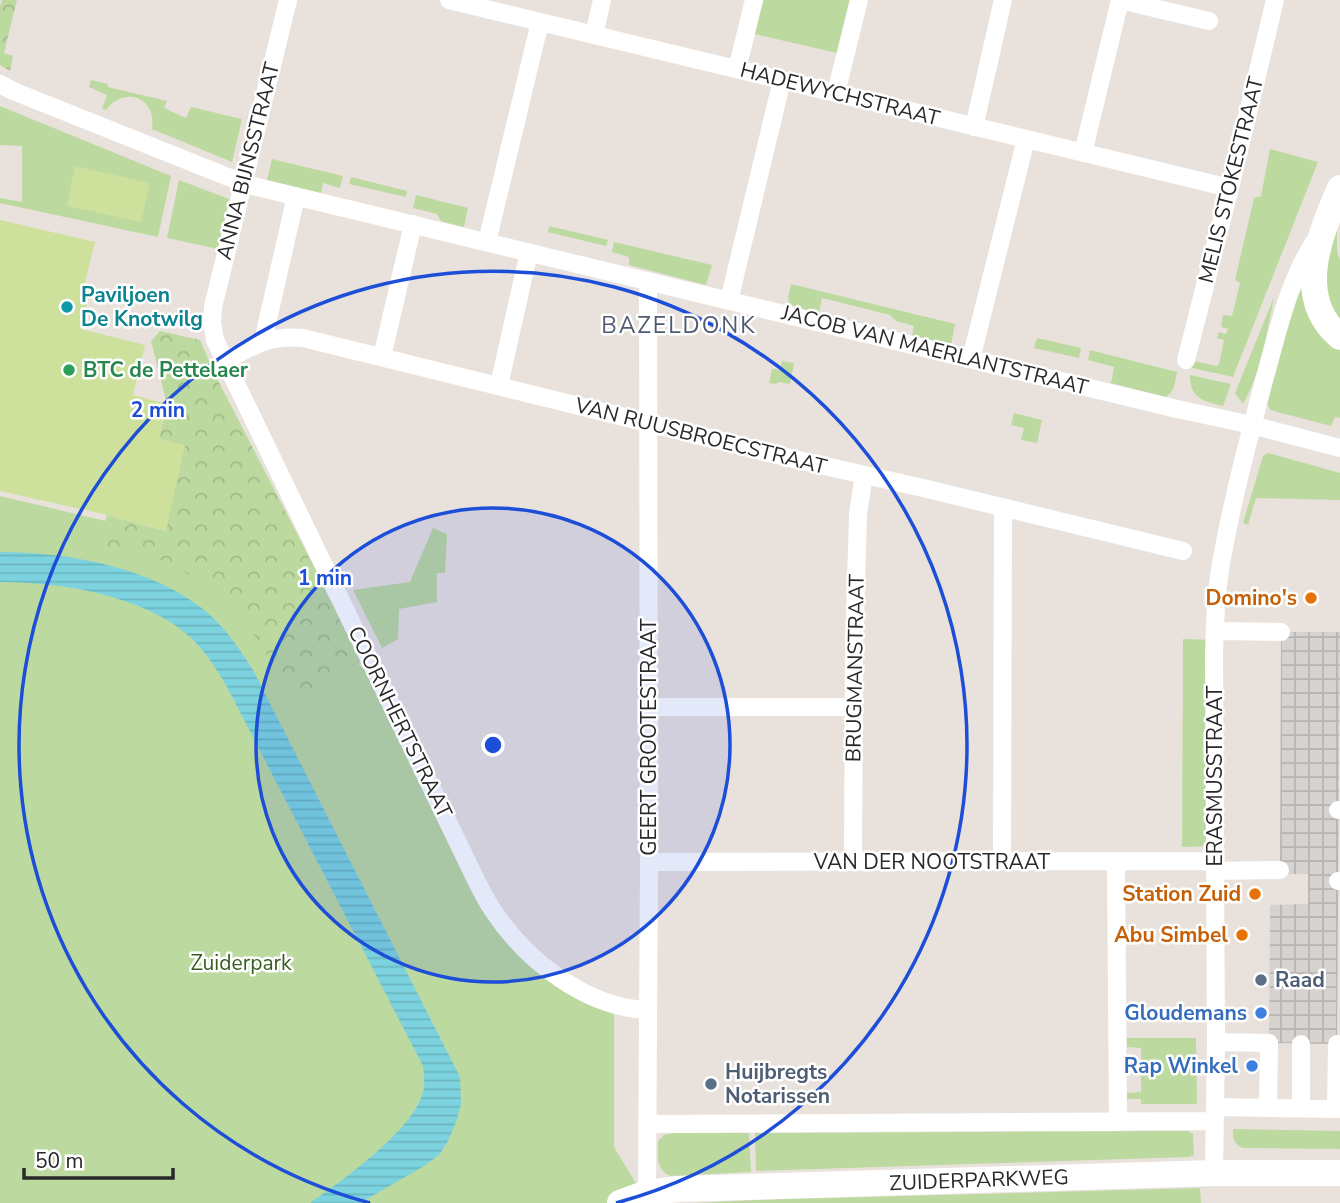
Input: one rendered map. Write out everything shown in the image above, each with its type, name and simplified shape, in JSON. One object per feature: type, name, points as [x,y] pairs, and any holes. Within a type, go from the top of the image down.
[{"type":"street","name":"ANNA BIJNSSTRAAT","points":[[224,361],[215,340],[213,307],[288,0]]},
{"type":"street","name":"HADEWYCHSTRAAT","points":[[449,0],[495,5],[540,22],[1230,188]]},
{"type":"street","points":[[594,35],[602,0]]},
{"type":"street","points":[[737,69],[754,0]]},
{"type":"street","points":[[836,93],[859,0]]},
{"type":"street","points":[[974,127],[1003,0]]},
{"type":"street","name":"MELIS STOKESTRAAT","points":[[1186,360],[1275,0]]},
{"type":"street","points":[[1083,153],[1128,1],[1209,21]]},
{"type":"street","points":[[487,242],[540,22]]},
{"type":"street","points":[[729,301],[782,80]]},
{"type":"street","name":"JACOB VAN MAERLANTSTRAAT","points":[[0,85],[243,182],[1340,448]]},
{"type":"street","points":[[971,359],[1026,139]]},
{"type":"street","points":[[1340,188],[1324,227],[1314,266],[1315,298],[1321,315],[1340,337]]},
{"type":"street","points":[[263,341],[296,196]]},
{"type":"street","points":[[382,357],[413,225]]},
{"type":"street","name":"ERASMUSSTRAAT","points":[[1214,1172],[1215,631],[1221,560],[1252,425],[1287,298],[1303,260],[1324,227]]},
{"type":"street","points":[[499,386],[529,253]]},
{"type":"street","name":"GEERT GROOTESTRAAT","points":[[647,1193],[648,281]]},
{"type":"street","name":"VAN RUUSBROECSTRAAT","points":[[224,361],[263,341],[283,336],[303,338],[798,460],[1183,551]]},
{"type":"street","name":"COORNHERTSTRAAT","points":[[224,361],[492,909],[502,924],[542,965],[572,986],[619,1006],[648,1010]]},
{"type":"street","name":"BRUGMANSTRAAT","points":[[853,862],[858,514],[864,475]]},
{"type":"street","points":[[1002,861],[1003,507]]},
{"type":"street","points":[[1215,631],[1281,632]]},
{"type":"street","points":[[649,707],[854,707]]},
{"type":"street","points":[[1116,861],[1118,1122]]},
{"type":"street","name":"VAN DER NOOTSTRAAT","points":[[649,862],[1116,861],[1280,870]]},
{"type":"street","points":[[1216,1042],[1269,1044],[1268,1108]]},
{"type":"street","points":[[1301,1044],[1301,1109]]},
{"type":"street","points":[[647,1124],[1118,1122],[1268,1108],[1338,1109],[1337,1044]]},
{"type":"street","name":"ZUIDERPARKWEG","points":[[620,1203],[647,1193],[678,1189],[1214,1172],[1340,1173]]},
{"type":"green space","points":[[2,0],[17,0],[4,53],[13,56],[10,71],[0,65]]},
{"type":"green space","points":[[758,0],[850,0],[837,53],[750,33]]},
{"type":"green space","points":[[91,80],[108,84],[108,87],[167,101],[164,108],[186,118],[191,107],[242,119],[232,162],[152,129],[150,109],[138,98],[122,98],[106,110],[102,109],[107,95],[89,87]]},
{"type":"green space","points":[[0,106],[171,176],[158,237],[0,203],[0,198],[22,202],[22,146],[0,145]]},
{"type":"green space","points":[[1270,149],[1318,162],[1233,377],[1192,368],[1194,361],[1216,366],[1219,364],[1224,340],[1217,338],[1219,332],[1226,334],[1228,329],[1221,327],[1223,315],[1232,316],[1240,283],[1235,280],[1254,198],[1261,196]]},
{"type":"green space","points":[[272,159],[343,176],[340,188],[323,183],[321,193],[267,180]]},
{"type":"green space","points":[[75,166],[150,183],[141,222],[67,206]]},
{"type":"green space","points":[[351,177],[407,191],[406,197],[349,184]]},
{"type":"green space","points":[[179,180],[229,199],[218,249],[167,238]]},
{"type":"green space","points":[[416,195],[468,208],[464,227],[441,221],[437,214],[413,208]]},
{"type":"green space","name":"BTC de Pettelaer","points":[[0,220],[95,242],[85,283],[92,285],[81,329],[145,345],[133,395],[167,404],[159,439],[185,445],[166,531],[0,491]]},
{"type":"green space","points":[[549,226],[608,240],[606,246],[548,232]]},
{"type":"green space","points":[[1337,227],[1340,325],[1326,307],[1322,258]]},
{"type":"green space","points":[[614,242],[712,265],[706,285],[629,265],[629,257],[612,252]]},
{"type":"green space","points":[[791,284],[955,324],[951,345],[912,336],[914,326],[896,321],[890,315],[822,298],[819,313],[795,307],[789,303]]},
{"type":"green space","points":[[1299,285],[1306,288],[1340,345],[1340,418],[1335,417],[1331,426],[1270,410],[1267,402]]},
{"type":"green space","points":[[1274,297],[1259,366],[1243,404],[1235,393]]},
{"type":"green space","points":[[160,331],[200,340],[213,371],[362,662],[292,699],[244,622],[204,586],[175,565],[136,551],[98,546],[107,515],[165,531],[185,445],[159,439],[167,404],[151,341]]},
{"type":"green space","points":[[1037,338],[1081,348],[1079,358],[1034,348]]},
{"type":"green space","name":"Zuiderpark","points":[[200,340],[213,371],[323,584],[325,599],[358,664],[367,670],[517,953],[562,989],[586,1002],[614,1012],[614,1147],[648,1203],[0,1203],[0,496],[169,536],[170,400]]},
{"type":"green space","points":[[1090,350],[1177,372],[1173,390],[1165,397],[1111,383],[1114,367],[1088,360]]},
{"type":"green space","points":[[782,361],[794,363],[790,384],[769,383],[772,369],[780,370]]},
{"type":"green space","points":[[1190,375],[1231,384],[1223,406],[1195,394]]},
{"type":"green space","points":[[1014,413],[1042,420],[1037,443],[1021,440],[1024,428],[1011,425]]},
{"type":"green space","points":[[1268,453],[1340,473],[1340,500],[1256,498],[1248,525],[1243,523],[1263,456]]},
{"type":"green space","points":[[433,528],[447,534],[445,573],[437,573],[437,602],[399,609],[398,639],[382,648],[353,590],[410,582]]},
{"type":"green space","points":[[1183,639],[1213,640],[1212,846],[1182,847]]},
{"type":"green space","points":[[1127,1038],[1196,1038],[1197,1104],[1141,1104],[1141,1099],[1127,1099],[1127,1093],[1141,1092],[1141,1070],[1127,1070],[1127,1062],[1141,1062],[1141,1048],[1127,1047]]},
{"type":"green space","points":[[1233,1129],[1340,1131],[1340,1149],[1243,1148],[1234,1140]]},
{"type":"green space","points":[[1188,1131],[1193,1134],[1194,1155],[1189,1157],[756,1171],[755,1133]]},
{"type":"green space","points":[[749,1133],[751,1172],[670,1176],[660,1166],[658,1141],[664,1135]]},
{"type":"green space","points":[[1200,1188],[1201,1203],[695,1203],[757,1200]]},
{"type":"shaded area","points":[[1281,632],[1340,632],[1337,1044],[1269,1043],[1270,905],[1308,904],[1308,874],[1280,874]]},
{"type":"water","points":[[0,552],[82,559],[138,574],[188,598],[216,620],[238,648],[253,670],[460,1077],[461,1104],[456,1122],[439,1155],[424,1166],[360,1203],[310,1203],[372,1156],[414,1112],[423,1094],[423,1066],[226,685],[200,648],[171,623],[125,601],[74,588],[0,582]]},
{"type":"place","name":"Paviljoen De Knotwilg","points":[[67,307]]},
{"type":"place","name":"BTC de Pettelaer","points":[[69,370]]},
{"type":"place","name":"Domino's","points":[[1311,598]]},
{"type":"place","name":"Station Zuid","points":[[1255,894]]},
{"type":"place","name":"Abu Simbel","points":[[1242,935]]},
{"type":"place","name":"Raad","points":[[1261,980]]},
{"type":"place","name":"Gloudemans","points":[[1261,1013]]},
{"type":"place","name":"Rap Winkel","points":[[1252,1066]]},
{"type":"place","name":"Huijbregts Notarissen","points":[[711,1084]]},
{"type":"district","name":"BAZELDONK","points":[[679,325]]}]
